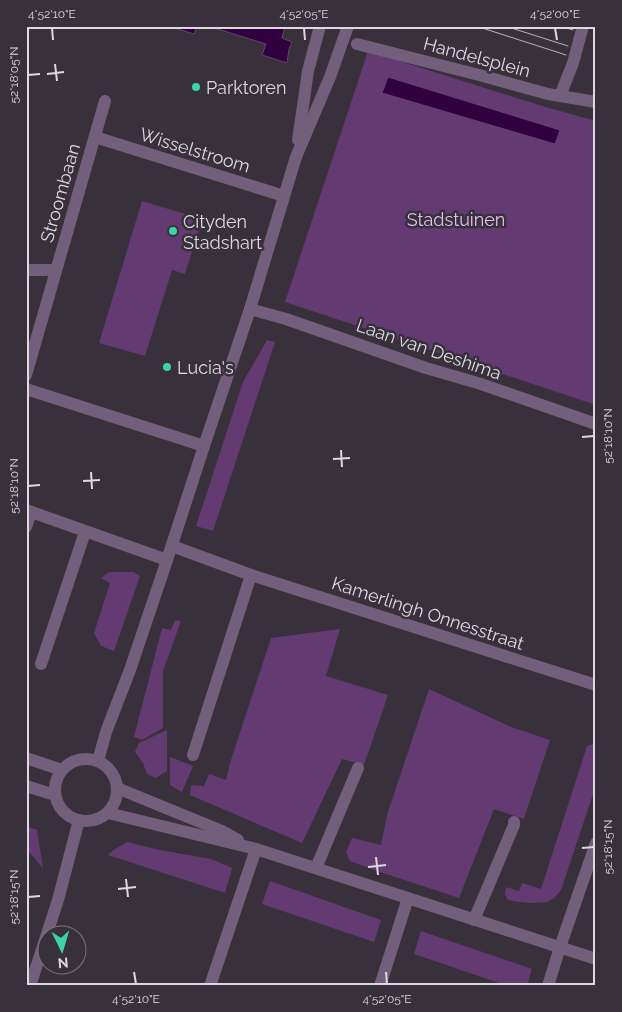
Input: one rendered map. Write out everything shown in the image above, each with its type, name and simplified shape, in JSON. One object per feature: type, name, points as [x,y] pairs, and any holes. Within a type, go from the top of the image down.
[{"type":"street","points":[[296,157],[308,71],[320,26]]},
{"type":"street","points":[[560,96],[577,38],[583,26]]},
{"type":"street","points":[[590,26],[596,30]]},
{"type":"street","points":[[98,761],[106,732],[130,670],[250,309],[296,157],[330,77],[346,27]]},
{"type":"street","name":"Handelsplein","points":[[357,44],[548,94],[596,102]]},
{"type":"street","name":"Stroombaan","points":[[26,375],[105,101]]},
{"type":"street","name":"Wisselstroom","points":[[95,137],[284,196]]},
{"type":"street","points":[[26,283],[28,270],[56,270]]},
{"type":"street","name":"Laan van Deshima","points":[[250,309],[286,319],[596,424]]},
{"type":"street","points":[[26,389],[204,446]]},
{"type":"street","points":[[26,527],[28,511],[167,560]]},
{"type":"street","points":[[41,664],[85,532]]},
{"type":"street","name":"Kamerlingh Onnesstraat","points":[[172,546],[251,575],[596,685]]},
{"type":"street","points":[[193,755],[251,575]]},
{"type":"street","points":[[26,758],[62,770]]},
{"type":"street","points":[[88,758],[98,761],[104,764],[113,774],[118,788],[117,795],[108,813],[98,819],[87,822],[79,820],[66,814],[59,805],[55,795],[56,781],[62,770],[70,763],[88,758]]},
{"type":"street","points":[[316,868],[358,768]]},
{"type":"street","points":[[26,786],[55,795]]},
{"type":"street","points":[[118,788],[222,831],[256,849]]},
{"type":"street","points":[[108,813],[256,849],[596,959]]},
{"type":"street","points":[[30,986],[58,900],[79,820]]},
{"type":"street","points":[[474,920],[514,822]]},
{"type":"street","points":[[548,986],[596,843]]},
{"type":"street","points":[[210,986],[256,849]]},
{"type":"street","points":[[380,986],[408,898]]},
{"type":"green space","name":"Stadstuinen","points":[[368,51],[542,106],[596,121],[596,405],[285,302]]},
{"type":"green space","points":[[142,201],[202,219],[185,274],[172,270],[145,356],[99,343]]},
{"type":"green space","points":[[267,340],[275,342],[213,531],[196,526],[243,382]]},
{"type":"green space","points":[[109,572],[133,572],[140,576],[114,651],[101,646],[94,633],[110,583],[101,578]]},
{"type":"green space","points":[[175,620],[181,621],[163,671],[163,728],[142,740],[134,737],[162,628],[171,630]]},
{"type":"green space","points":[[340,629],[326,676],[388,695],[364,765],[342,759],[302,843],[190,795],[191,785],[204,786],[209,774],[226,780],[271,638]]},
{"type":"green space","points":[[429,689],[511,727],[550,740],[524,819],[494,809],[459,898],[350,861],[346,852],[352,838],[381,845],[387,815]]},
{"type":"green space","points":[[167,730],[167,771],[156,778],[147,774],[143,763],[135,752],[139,743]]},
{"type":"green space","points":[[596,743],[596,785],[561,890],[553,899],[540,903],[508,900],[505,895],[506,887],[519,891],[522,883],[541,889],[587,746]]},
{"type":"green space","points":[[170,757],[193,766],[182,792],[170,785]]},
{"type":"green space","points":[[26,826],[37,830],[43,868],[30,853],[26,852]]},
{"type":"green space","points":[[127,842],[211,859],[232,868],[225,893],[108,855]]},
{"type":"green space","points":[[270,881],[381,920],[374,942],[262,904]]},
{"type":"green space","points":[[421,931],[532,969],[527,986],[508,986],[414,954]]},
{"type":"shaded area","points":[[168,26],[197,26],[194,34]]},
{"type":"shaded area","points":[[208,26],[285,26],[282,38],[292,42],[287,63],[262,55],[266,44]]},
{"type":"shaded area","points":[[388,77],[560,130],[555,144],[382,93]]},
{"type":"tram line","points":[[476,26],[566,55]]},
{"type":"tram line","points":[[505,26],[568,46]]},
{"type":"tram line","points":[[560,26],[573,30]]},
{"type":"place","name":"Parktoren","points":[[196,87]]},
{"type":"place","name":"Cityden Stadshart","points":[[173,231]]},
{"type":"place","name":"Lucia's","points":[[167,367]]}]
